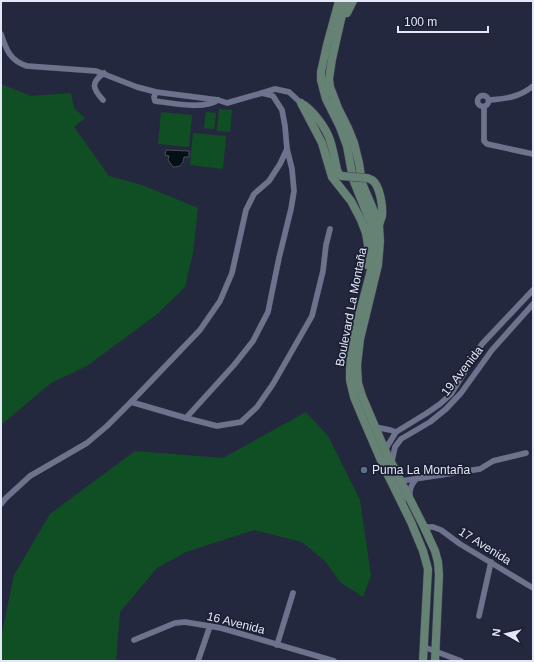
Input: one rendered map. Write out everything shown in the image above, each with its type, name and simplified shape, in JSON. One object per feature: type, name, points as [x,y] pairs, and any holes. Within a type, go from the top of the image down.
[{"type":"main road","points":[[332,1],[329,18],[332,25]]},
{"type":"main road","name":"Boulevard La Montaña","points":[[338,1],[321,72],[322,87],[347,146],[353,179],[371,224],[375,251],[356,327],[350,364],[350,380],[358,397],[383,465],[411,522],[428,569],[423,661]]},
{"type":"main road","name":"Boulevard La Montaña","points":[[346,1],[333,50],[329,79],[330,87],[354,143],[362,183],[379,226],[380,241],[378,265],[360,339],[357,359],[358,397]]},
{"type":"main road","points":[[341,19],[348,12],[353,1]]},
{"type":"main road","points":[[301,103],[310,109],[326,131],[331,142],[339,174],[342,176],[371,179],[376,185],[380,195],[382,214],[379,226]]},
{"type":"main road","points":[[301,103],[322,143],[332,177],[356,210],[366,233],[368,256],[359,301],[360,313]]},
{"type":"main road","name":"Boulevard La Montaña","points":[[364,413],[375,426],[385,450],[435,551],[438,562],[439,596],[435,661]]},
{"type":"main road","points":[[420,544],[420,531],[421,528],[424,527]]},
{"type":"street","points":[[1,34],[6,49],[12,57],[19,64],[27,66],[96,71],[137,87],[156,92],[227,102],[275,89],[289,92],[301,103]]},
{"type":"street","points":[[103,100],[95,91],[94,85],[97,78],[104,74]]},
{"type":"street","points":[[484,107],[479,104],[479,98],[484,96],[489,100],[514,97],[533,86]]},
{"type":"street","points":[[156,92],[154,97],[155,101],[197,106],[207,105],[218,100]]},
{"type":"street","points":[[186,418],[234,365],[253,341],[268,312],[294,191],[292,169],[282,110],[273,96],[262,93]]},
{"type":"street","points":[[489,100],[487,105],[484,107],[484,141],[487,144],[533,154]]},
{"type":"street","points":[[1,504],[30,476],[87,443],[107,426],[132,402],[200,330],[220,301],[232,273],[246,210],[254,194],[269,181],[288,149]]},
{"type":"street","points":[[132,402],[217,426],[241,422],[257,408],[273,384],[312,316],[323,271],[326,245],[330,228]]},
{"type":"street","name":"19 Avenida","points":[[385,450],[396,432],[427,413],[451,394],[482,344],[533,290]]},
{"type":"street","name":"19 Avenida","points":[[392,462],[394,448],[401,439],[430,422],[446,409],[461,393],[492,350],[533,304]]},
{"type":"street","points":[[375,426],[396,432]]},
{"type":"street","points":[[385,450],[387,464],[403,496],[403,505]]},
{"type":"street","points":[[401,481],[480,469],[493,461],[526,452]]},
{"type":"street","points":[[410,499],[409,490],[417,478]]},
{"type":"street","name":"17 Avenida","points":[[424,527],[434,527],[441,530],[460,544],[533,587]]},
{"type":"street","points":[[478,616],[491,562]]},
{"type":"street","points":[[276,645],[293,593]]},
{"type":"street","name":"16 Avenida","points":[[134,640],[175,622],[182,622],[221,628],[334,661]]},
{"type":"street","points":[[198,661],[210,626]]},
{"type":"street","points":[[424,647],[461,661]]},
{"type":"green space","points":[[1,84],[31,96],[71,93],[74,108],[85,118],[74,127],[109,176],[142,185],[198,208],[193,253],[185,287],[156,315],[87,366],[51,383],[1,425]]},
{"type":"green space","points":[[219,109],[232,110],[230,132],[217,131]]},
{"type":"green space","points":[[161,112],[192,115],[189,147],[158,144]]},
{"type":"green space","points":[[206,112],[216,113],[214,129],[204,128]]},
{"type":"green space","points":[[193,133],[226,136],[223,169],[190,165]]},
{"type":"green space","points":[[306,412],[328,436],[360,500],[371,576],[363,597],[340,582],[326,562],[302,542],[254,530],[186,552],[157,568],[120,612],[116,661],[1,661],[1,638],[14,575],[50,514],[135,451],[223,458]]},
{"type":"shaded area","points":[[166,150],[189,151],[189,157],[184,157],[181,165],[173,167],[168,160],[169,156],[165,155]]},
{"type":"place","name":"Puma La Montaña","points":[[364,470]]}]
